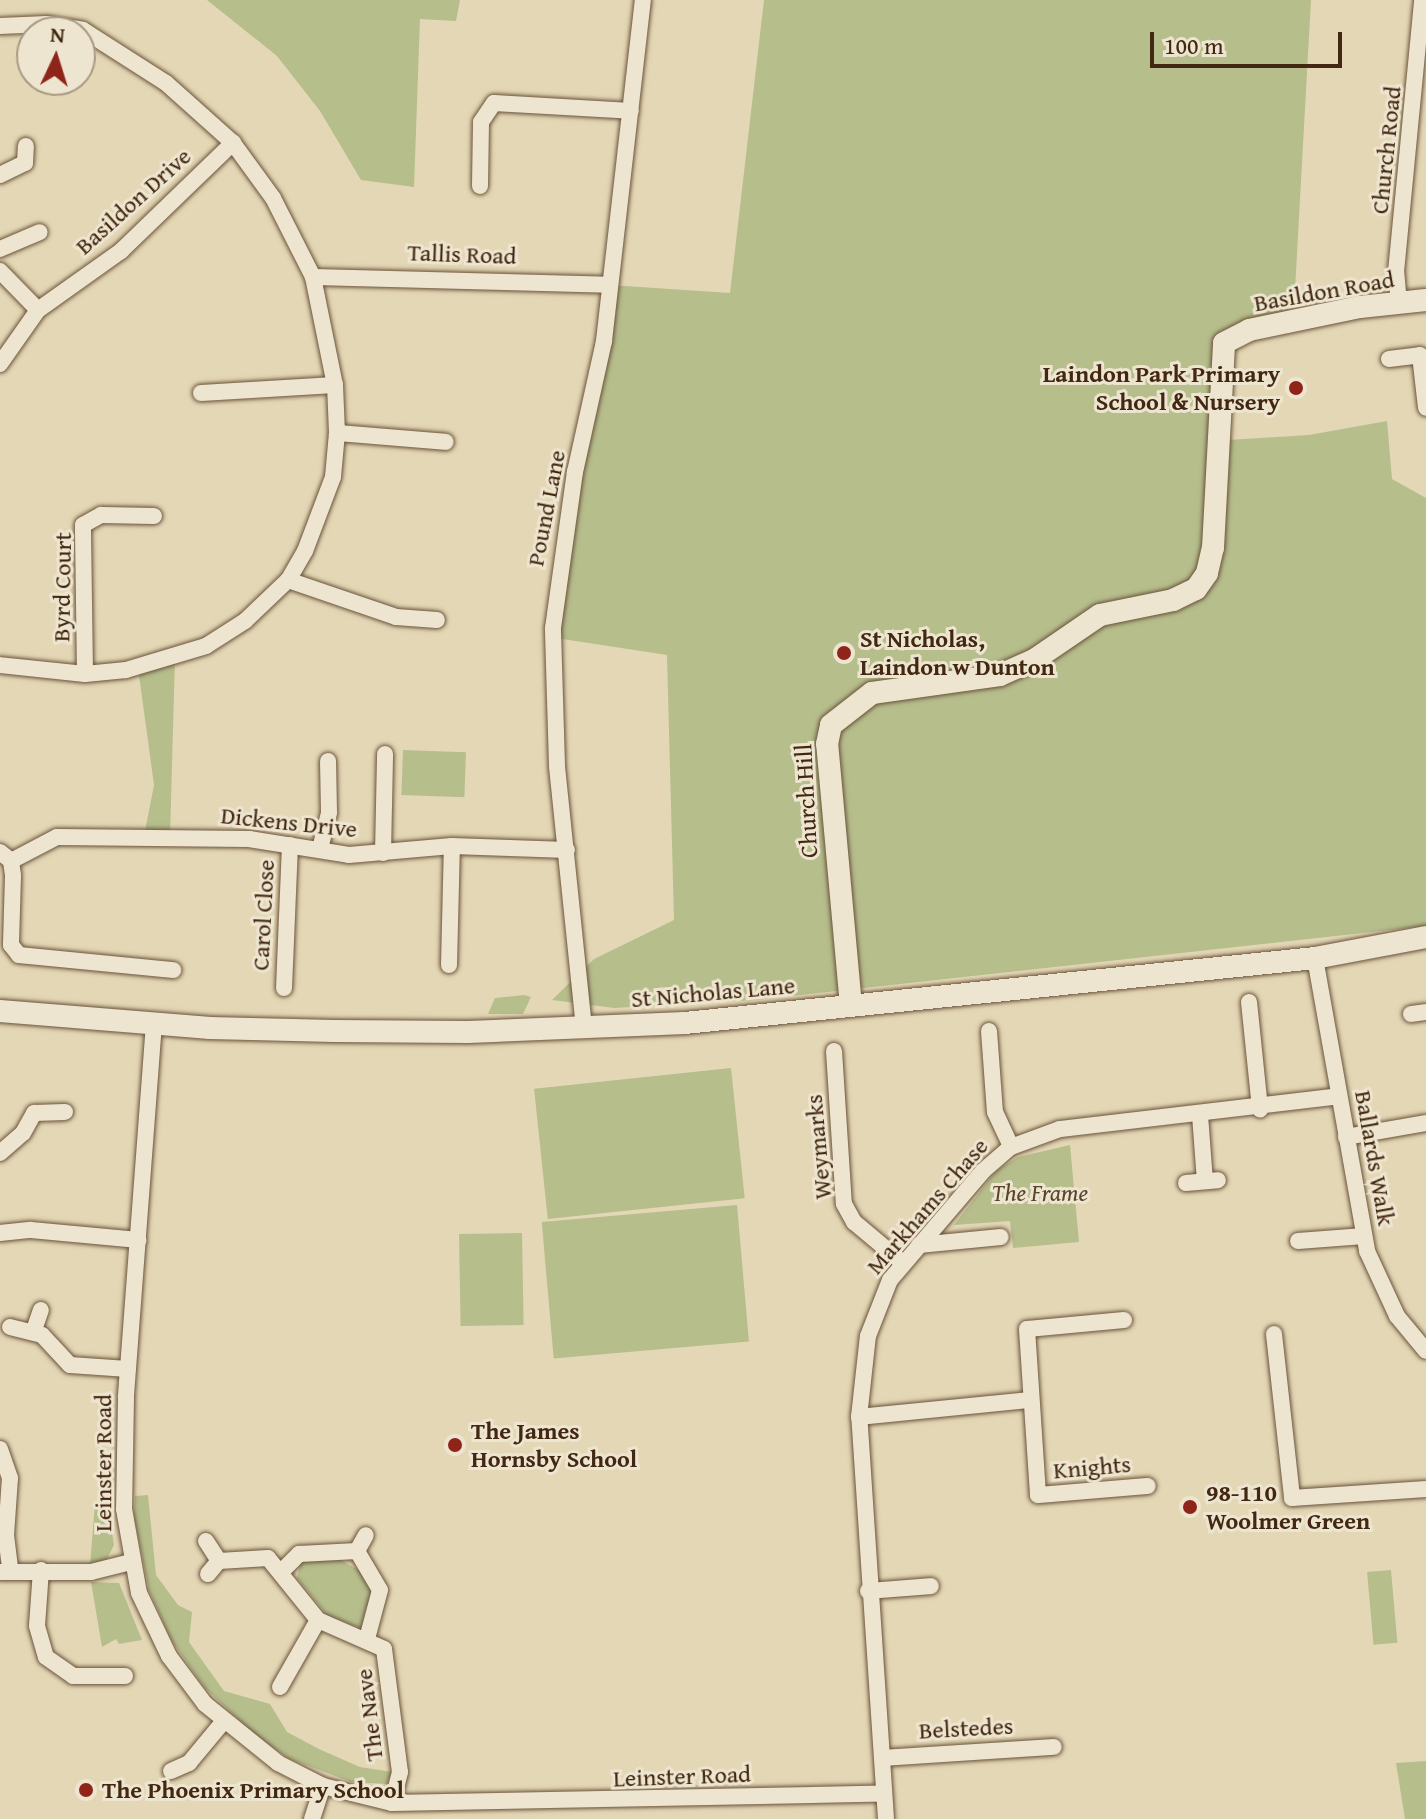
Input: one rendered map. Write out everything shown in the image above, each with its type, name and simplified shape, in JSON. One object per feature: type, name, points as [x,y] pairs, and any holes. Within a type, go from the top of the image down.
[{"type":"main road","name":"Basildon Road","points":[[1233,337],[1360,307],[1426,300]]},
{"type":"main road","name":"Church Hill","points":[[851,1006],[827,744],[831,725],[872,693],[1000,675],[1034,660],[1100,615],[1173,600],[1196,589],[1207,573],[1213,548],[1224,343],[1233,337]]},
{"type":"main road","name":"St Nicholas Lane","points":[[0,1011],[154,1023],[382,1031],[584,1028],[851,1006],[1315,958],[1426,937]]},
{"type":"street","name":"Pound Lane","points":[[584,1028],[556,731],[557,575],[604,341],[643,0]]},
{"type":"street","name":"Church Road","points":[[1399,304],[1396,272],[1422,0]]},
{"type":"street","points":[[0,26],[83,30],[166,83],[233,143],[273,198],[313,277],[335,385],[337,433],[322,515],[288,580],[245,621],[206,646],[163,663],[85,674],[0,665]]},
{"type":"street","points":[[480,186],[481,122],[494,103],[631,111]]},
{"type":"street","name":"Basildon Drive","points":[[0,364],[38,310],[121,251],[233,143]]},
{"type":"street","points":[[0,175],[25,163],[26,146]]},
{"type":"street","points":[[0,249],[40,232]]},
{"type":"street","points":[[0,271],[38,310]]},
{"type":"street","name":"Tallis Road","points":[[313,277],[610,285]]},
{"type":"street","points":[[1389,359],[1420,355],[1426,408]]},
{"type":"street","points":[[201,393],[335,385]]},
{"type":"street","points":[[337,433],[446,442]]},
{"type":"street","name":"Byrd Court","points":[[85,674],[83,525],[101,515],[154,516]]},
{"type":"street","points":[[288,580],[396,617],[437,620]]},
{"type":"street","points":[[383,853],[385,754]]},
{"type":"street","points":[[320,849],[329,812],[328,761]]},
{"type":"street","name":"Dickens Drive","points":[[5,857],[57,837],[237,839],[349,855],[452,846],[567,850]]},
{"type":"street","name":"Carol Close","points":[[284,988],[290,845]]},
{"type":"street","points":[[449,965],[452,846]]},
{"type":"street","points":[[5,857],[11,945],[19,955]]},
{"type":"street","points":[[0,955],[173,970]]},
{"type":"street","name":"Ballards Walk","points":[[1315,958],[1364,1236],[1380,1286],[1426,1351]]},
{"type":"street","points":[[1249,1002],[1260,1109]]},
{"type":"street","name":"Leinster Road","points":[[154,1023],[123,1471],[131,1562],[139,1593],[169,1656],[224,1721],[278,1763],[323,1786],[392,1803],[883,1794]]},
{"type":"street","points":[[989,1031],[995,1112],[1011,1147]]},
{"type":"street","name":"Weymarks","points":[[834,1051],[844,1204],[854,1222],[903,1263]]},
{"type":"street","name":"Markhams Chase","points":[[886,1819],[868,1591],[859,1417],[868,1336],[882,1294],[903,1263],[983,1171],[1011,1147],[1060,1129],[1260,1109],[1339,1096]]},
{"type":"street","points":[[0,1153],[23,1133],[34,1113],[65,1112]]},
{"type":"street","points":[[1186,1183],[1211,1181],[1200,1115]]},
{"type":"street","points":[[1346,1137],[1426,1123]]},
{"type":"street","points":[[1,1228],[139,1240]]},
{"type":"street","points":[[1298,1241],[1364,1236]]},
{"type":"street","points":[[919,1245],[1001,1237]]},
{"type":"street","points":[[34,1330],[41,1310]]},
{"type":"street","name":"Knights","points":[[1124,1320],[1027,1329],[1038,1495],[1148,1486]]},
{"type":"street","points":[[10,1327],[34,1330],[70,1365],[128,1369]]},
{"type":"street","points":[[1274,1334],[1292,1498],[1426,1489]]},
{"type":"street","points":[[859,1417],[1030,1400]]},
{"type":"street","points":[[0,1449],[10,1478],[5,1571],[91,1572],[131,1562]]},
{"type":"street","points":[[357,1551],[366,1535]]},
{"type":"street","points":[[206,1541],[219,1561]]},
{"type":"street","points":[[283,1570],[299,1554],[357,1551]]},
{"type":"street","points":[[357,1551],[380,1590],[367,1639]]},
{"type":"street","points":[[208,1574],[219,1561],[268,1558],[283,1570],[318,1620],[280,1687]]},
{"type":"street","points":[[41,1570],[37,1626],[46,1657],[73,1676],[125,1676]]},
{"type":"street","points":[[868,1591],[931,1586]]},
{"type":"street","name":"The Nave","points":[[318,1620],[384,1649],[389,1662],[400,1772],[392,1803]]},
{"type":"street","points":[[171,1771],[189,1763],[224,1721]]},
{"type":"street","name":"Belstedes","points":[[882,1758],[1054,1747]]},
{"type":"street","points":[[312,1819],[323,1786]]},
{"type":"green space","points":[[207,0],[460,0],[456,21],[420,19],[414,187],[361,180],[320,111],[277,56]]},
{"type":"green space","points":[[764,0],[1311,0],[1294,308],[1239,325],[1215,340],[1228,440],[1309,435],[1387,421],[1392,479],[1426,498],[1426,926],[756,1000],[614,1008],[552,1000],[594,959],[674,920],[667,655],[556,638],[610,285],[730,293]]},
{"type":"green space","points":[[175,658],[170,837],[144,836],[154,785],[138,668]]},
{"type":"green space","points":[[403,750],[466,752],[464,797],[401,795]]},
{"type":"green space","points":[[531,997],[523,1014],[488,1014],[495,998]]},
{"type":"green space","points":[[731,1068],[745,1198],[548,1219],[534,1089]]},
{"type":"green space","name":"The Frame","points":[[1070,1145],[1079,1242],[1013,1248],[1010,1221],[954,1225],[996,1171],[1018,1157]]},
{"type":"green space","points":[[737,1205],[749,1341],[554,1359],[542,1222]]},
{"type":"green space","points":[[522,1233],[524,1325],[461,1326],[459,1234]]},
{"type":"green space","points":[[148,1495],[156,1575],[178,1605],[192,1612],[189,1642],[224,1691],[270,1704],[287,1732],[321,1750],[360,1767],[392,1772],[387,1784],[351,1782],[290,1759],[254,1734],[205,1688],[172,1641],[149,1590],[134,1516],[135,1496]]},
{"type":"green space","points":[[95,1503],[107,1503],[114,1545],[106,1561],[90,1566]]},
{"type":"green space","points":[[339,1559],[362,1572],[372,1589],[363,1629],[328,1616],[297,1578],[301,1560]]},
{"type":"green space","points":[[1391,1570],[1397,1643],[1373,1645],[1367,1572]]},
{"type":"green space","points":[[91,1582],[119,1583],[142,1640],[119,1644],[116,1639],[102,1647]]},
{"type":"green space","points":[[1426,1761],[1426,1819],[1405,1819],[1396,1763]]},
{"type":"place","name":"Laindon Park Primary School & Nursery","points":[[1296,388]]},
{"type":"place","name":"St Nicholas, Laindon w Dunton","points":[[844,653]]},
{"type":"place","name":"The James Hornsby School","points":[[455,1445]]},
{"type":"place","name":"98-110 Woolmer Green","points":[[1190,1507]]},
{"type":"place","name":"The Phoenix Primary School","points":[[86,1790]]}]
